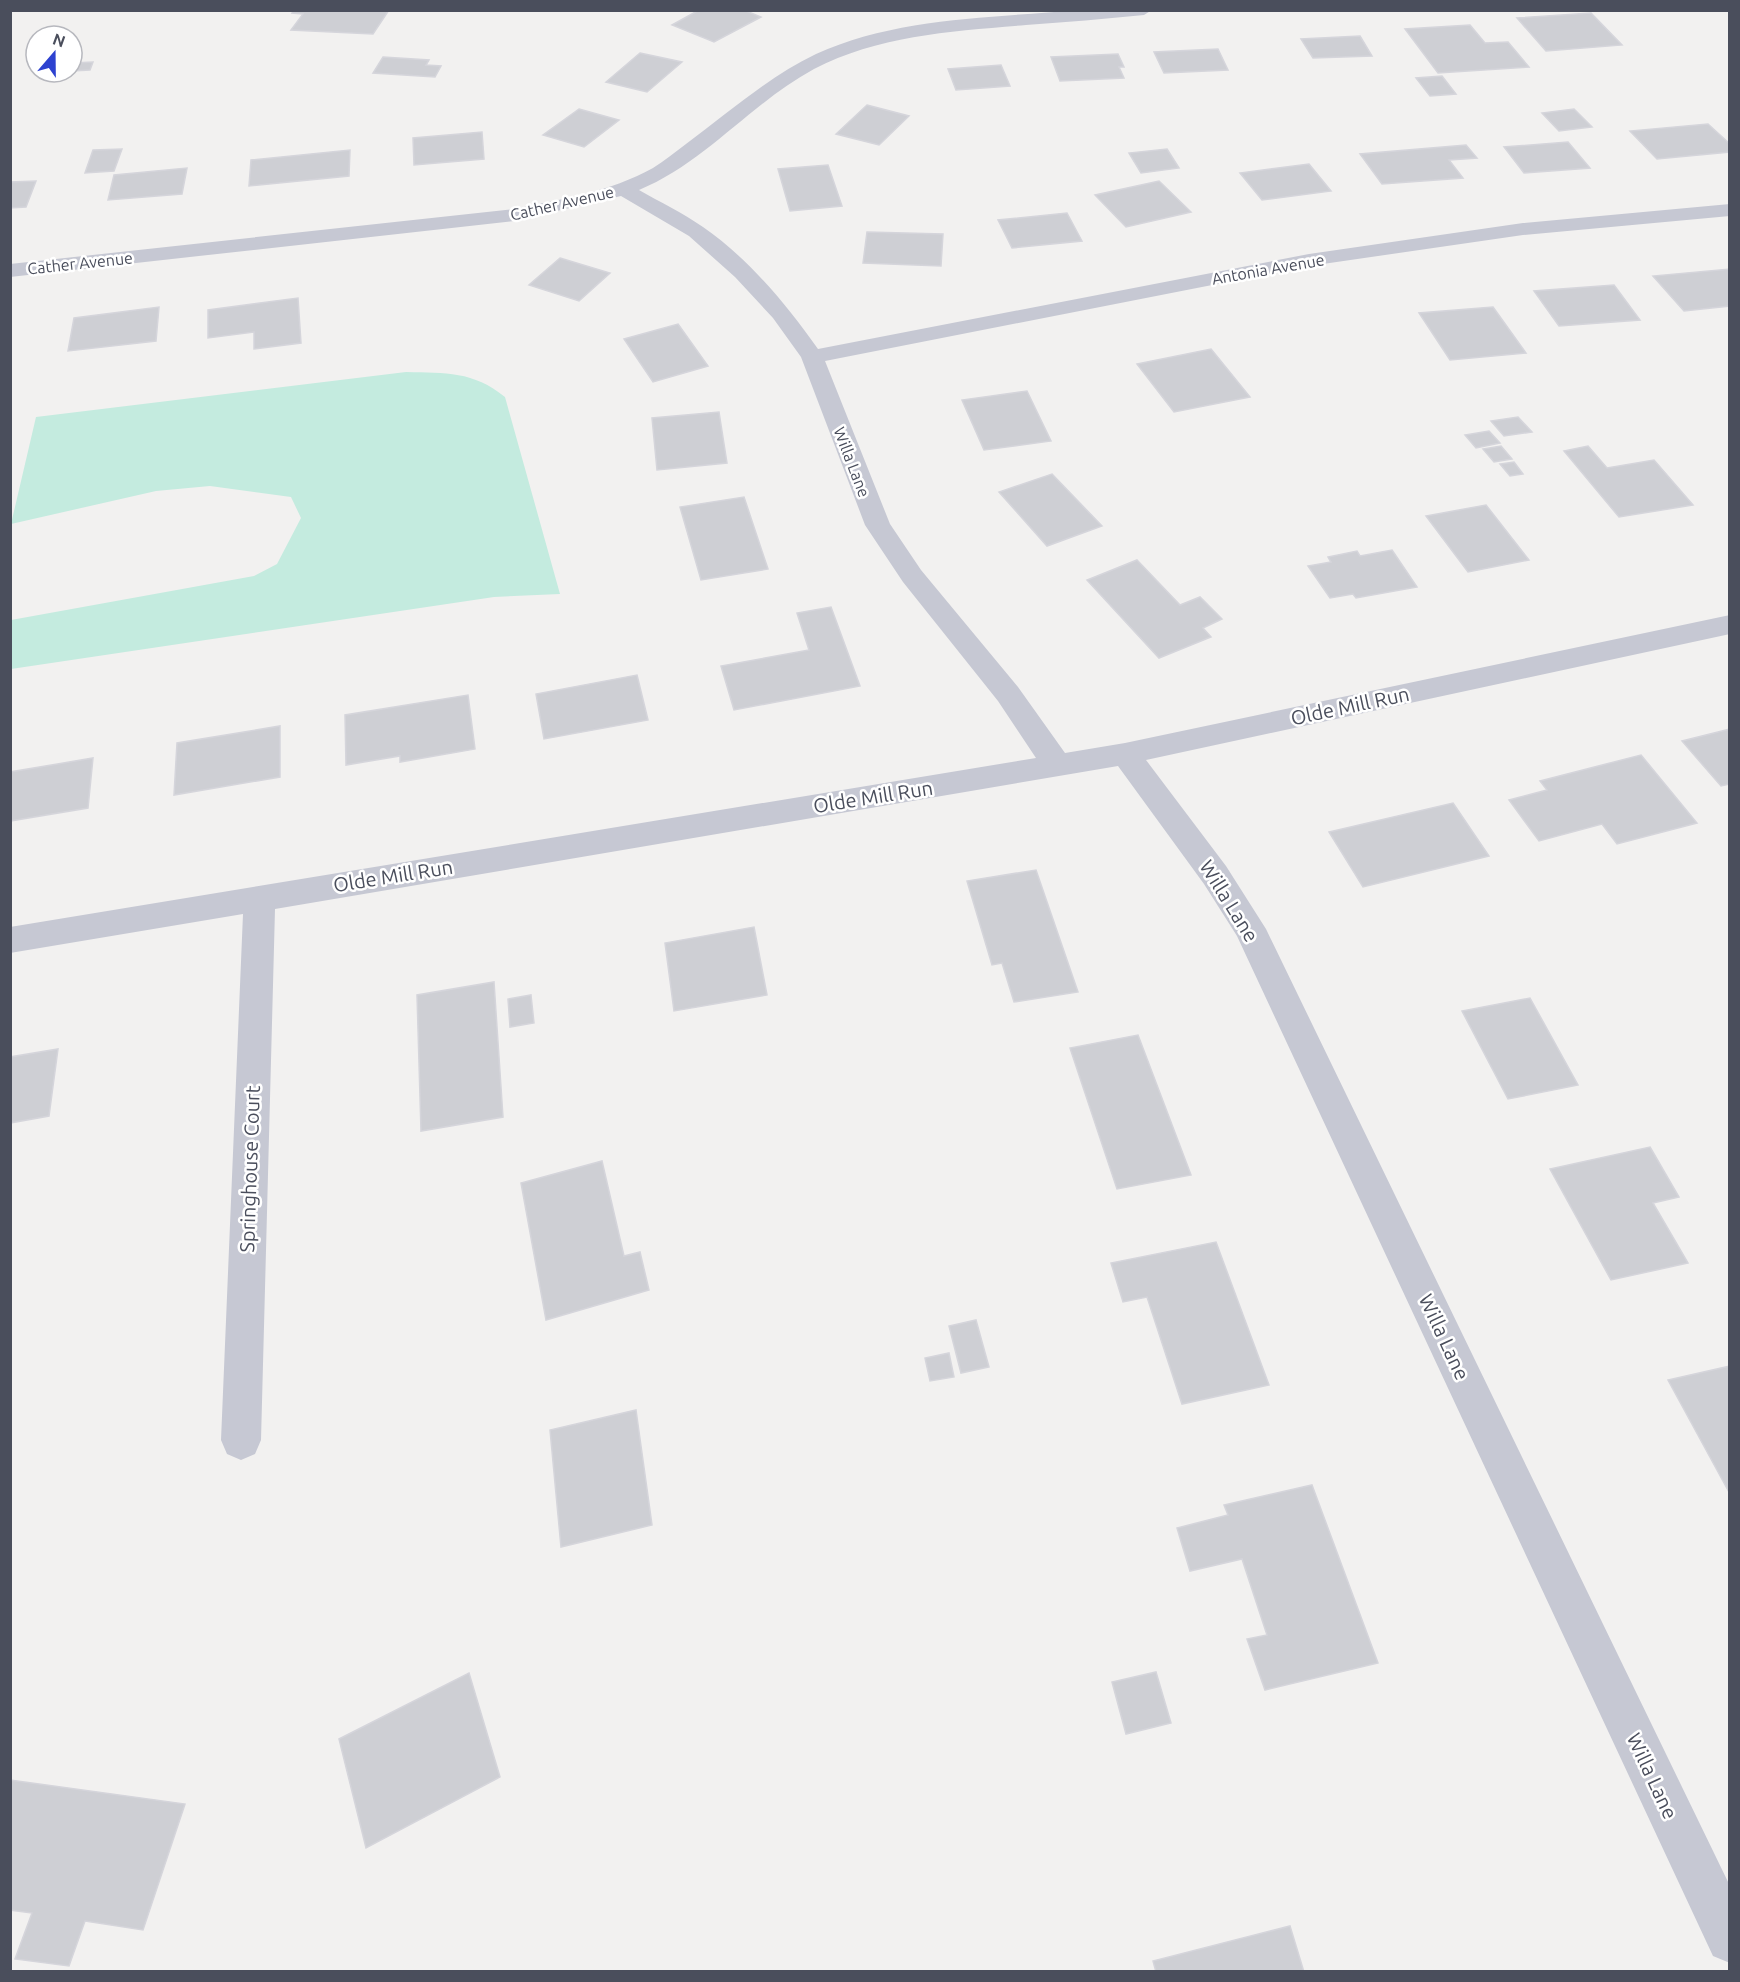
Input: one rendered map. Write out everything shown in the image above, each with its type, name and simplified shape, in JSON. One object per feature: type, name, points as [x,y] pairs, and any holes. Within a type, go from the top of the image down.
[{"type":"street","name":"Cather Avenue","points":[[10,271],[514,215],[574,203],[623,189],[659,173],[729,122],[766,91],[800,69],[865,43],[916,31],[1144,10]]},
{"type":"street","name":"Willa Lane","points":[[623,189],[696,232],[743,272],[781,313],[812,357],[878,525],[912,576],[1008,694],[1058,766]]},
{"type":"street","name":"Antonia Avenue","points":[[812,357],[1309,261],[1522,229],[1730,210]]},
{"type":"street","name":"Olde Mill Run","points":[[10,940],[1125,754],[1730,624]]},
{"type":"street","name":"Willa Lane","points":[[1125,754],[1215,875],[1250,929],[1730,1939]]},
{"type":"street","name":"Springhouse Court","points":[[241,1440],[259,899]]},
{"type":"green space","points":[[406,372],[446,373],[470,378],[482,382],[505,397],[560,594],[494,597],[11,669],[11,620],[254,576],[277,564],[301,518],[291,497],[210,486],[156,491],[11,524],[36,417]]},
{"type":"building","points":[[294,10],[389,10],[373,34],[291,30],[303,14],[292,13]]},
{"type":"building","points":[[699,10],[744,10],[761,17],[714,42],[672,25]]},
{"type":"building","points":[[1591,13],[1622,45],[1546,51],[1517,18]]},
{"type":"building","points":[[1470,25],[1485,43],[1508,42],[1529,67],[1438,73],[1405,29]]},
{"type":"building","points":[[1360,36],[1372,56],[1313,58],[1301,39]]},
{"type":"building","points":[[1218,49],[1228,70],[1164,73],[1154,52]]},
{"type":"building","points":[[640,53],[682,62],[647,92],[606,82]]},
{"type":"building","points":[[1118,54],[1124,67],[1119,67],[1124,78],[1060,81],[1051,57]]},
{"type":"building","points":[[383,57],[429,60],[426,65],[441,66],[435,77],[373,73]]},
{"type":"building","points":[[84,62],[93,62],[90,70],[84,70]]},
{"type":"building","points":[[1001,65],[1010,86],[956,90],[948,69]]},
{"type":"building","points":[[1442,76],[1456,94],[1430,96],[1416,78]]},
{"type":"building","points":[[867,105],[909,116],[879,145],[836,134]]},
{"type":"building","points":[[579,109],[619,120],[584,147],[543,135]]},
{"type":"building","points":[[1574,109],[1592,127],[1559,131],[1542,113]]},
{"type":"building","points":[[1708,124],[1730,144],[1730,152],[1657,159],[1630,131]]},
{"type":"building","points":[[482,132],[484,159],[414,165],[413,138]]},
{"type":"building","points":[[1568,142],[1590,168],[1524,173],[1504,147]]},
{"type":"building","points":[[1466,145],[1477,158],[1449,160],[1463,178],[1382,184],[1360,154]]},
{"type":"building","points":[[122,149],[114,171],[85,173],[93,150]]},
{"type":"building","points":[[1167,149],[1179,168],[1141,173],[1129,153]]},
{"type":"building","points":[[350,150],[349,176],[249,186],[251,160]]},
{"type":"building","points":[[1309,164],[1331,191],[1262,200],[1240,173]]},
{"type":"building","points":[[828,165],[842,206],[790,211],[778,169]]},
{"type":"building","points":[[187,168],[182,194],[108,200],[114,175]]},
{"type":"building","points":[[36,181],[26,207],[10,208],[10,182]]},
{"type":"building","points":[[1159,181],[1191,212],[1126,227],[1095,195]]},
{"type":"building","points":[[1067,213],[1082,241],[1012,248],[998,220]]},
{"type":"building","points":[[867,232],[943,234],[941,266],[863,263]]},
{"type":"building","points":[[560,258],[610,273],[579,301],[529,285]]},
{"type":"building","points":[[1730,269],[1730,306],[1684,311],[1653,276]]},
{"type":"building","points":[[1614,285],[1640,320],[1559,326],[1534,291]]},
{"type":"building","points":[[298,298],[301,343],[254,349],[254,332],[208,338],[208,310]]},
{"type":"building","points":[[159,307],[156,341],[68,351],[74,318]]},
{"type":"building","points":[[1493,307],[1526,353],[1450,360],[1419,313]]},
{"type":"building","points":[[678,324],[708,366],[653,382],[624,339]]},
{"type":"building","points":[[1211,349],[1250,397],[1174,412],[1137,364]]},
{"type":"building","points":[[1027,391],[1051,441],[984,450],[962,400]]},
{"type":"building","points":[[719,412],[727,463],[657,470],[652,418]]},
{"type":"building","points":[[1518,417],[1532,432],[1504,436],[1491,421]]},
{"type":"building","points":[[1489,431],[1500,443],[1476,448],[1465,435]]},
{"type":"building","points":[[1501,446],[1512,459],[1494,462],[1483,449]]},
{"type":"building","points":[[1588,446],[1607,468],[1654,460],[1693,505],[1619,517],[1564,451]]},
{"type":"building","points":[[1514,462],[1523,474],[1510,476],[1500,464]]},
{"type":"building","points":[[1052,474],[1102,526],[1047,546],[999,492]]},
{"type":"building","points":[[744,497],[768,569],[701,580],[680,507]]},
{"type":"building","points":[[1486,505],[1529,560],[1468,572],[1426,516]]},
{"type":"building","points":[[1392,550],[1417,587],[1356,598],[1353,594],[1330,598],[1308,566],[1331,562],[1328,557],[1357,551],[1360,556]]},
{"type":"building","points":[[1137,560],[1180,605],[1200,597],[1222,619],[1203,628],[1211,637],[1159,658],[1087,580]]},
{"type":"building","points":[[831,607],[860,686],[734,710],[721,666],[809,650],[797,613]]},
{"type":"building","points":[[637,675],[648,720],[544,739],[536,694]]},
{"type":"building","points":[[468,695],[475,749],[400,762],[400,756],[346,765],[345,715]]},
{"type":"building","points":[[280,726],[280,777],[174,795],[177,743]]},
{"type":"building","points":[[1730,729],[1730,784],[1721,786],[1682,741]]},
{"type":"building","points":[[1641,755],[1697,823],[1617,844],[1602,824],[1539,841],[1509,800],[1547,790],[1540,781]]},
{"type":"building","points":[[93,758],[88,808],[10,821],[10,772]]},
{"type":"building","points":[[1453,803],[1489,856],[1363,887],[1329,832]]},
{"type":"building","points":[[1036,870],[1078,992],[1014,1002],[1002,963],[992,965],[967,881]]},
{"type":"building","points":[[754,927],[767,995],[674,1011],[665,943]]},
{"type":"building","points":[[494,982],[503,1117],[421,1131],[417,995]]},
{"type":"building","points":[[531,995],[534,1023],[510,1027],[508,999]]},
{"type":"building","points":[[1530,998],[1578,1085],[1508,1099],[1462,1011]]},
{"type":"building","points":[[1138,1035],[1191,1175],[1117,1189],[1070,1048]]},
{"type":"building","points":[[58,1049],[49,1116],[10,1123],[10,1057]]},
{"type":"building","points":[[1650,1147],[1679,1197],[1653,1203],[1688,1263],[1611,1280],[1550,1169]]},
{"type":"building","points":[[602,1161],[624,1256],[640,1252],[649,1290],[546,1320],[521,1183]]},
{"type":"building","points":[[1216,1242],[1269,1385],[1182,1404],[1147,1297],[1123,1302],[1111,1263]]},
{"type":"building","points":[[976,1320],[989,1367],[961,1373],[949,1326]]},
{"type":"building","points":[[949,1353],[954,1377],[930,1381],[925,1358]]},
{"type":"building","points":[[1730,1366],[1730,1494],[1668,1380]]},
{"type":"building","points":[[636,1410],[652,1525],[561,1547],[550,1430]]},
{"type":"building","points":[[1312,1485],[1378,1663],[1265,1690],[1247,1639],[1267,1635],[1242,1559],[1190,1571],[1177,1528],[1228,1515],[1224,1505]]},
{"type":"building","points":[[1156,1672],[1171,1723],[1126,1734],[1112,1682]]},
{"type":"building","points":[[469,1673],[500,1777],[366,1848],[339,1739]]},
{"type":"building","points":[[10,1780],[185,1804],[143,1930],[85,1921],[69,1966],[15,1959],[32,1913],[10,1910]]},
{"type":"building","points":[[1290,1926],[1304,1972],[1156,1972],[1153,1961]]}]
